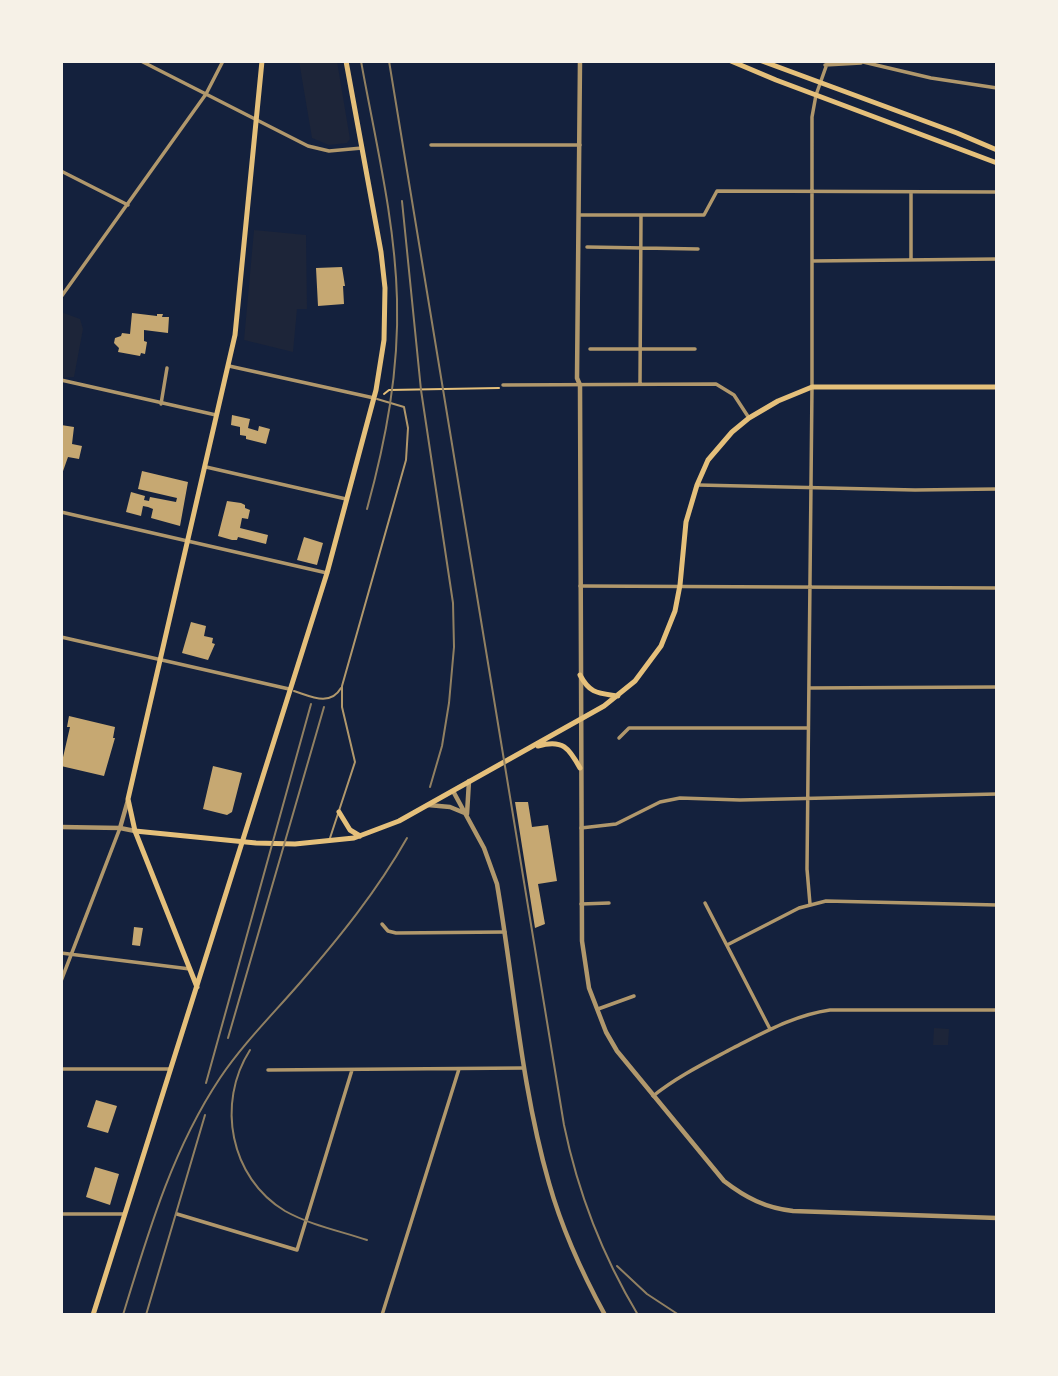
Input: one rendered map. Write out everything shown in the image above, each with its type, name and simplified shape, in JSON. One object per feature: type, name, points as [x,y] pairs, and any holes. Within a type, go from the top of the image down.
[{"type":"main road","points":[[197,987],[135,831],[128,799],[235,335],[262,61]]},
{"type":"main road","points":[[93,1315],[327,573],[374,398],[384,340],[385,288],[381,252],[346,61]]},
{"type":"main road","points":[[731,61],[997,163]]},
{"type":"main road","points":[[762,61],[997,150]]},
{"type":"main road","points":[[135,831],[285,845],[328,842],[360,836],[400,821],[580,720],[618,696],[648,666],[661,646],[672,620],[680,585],[686,522],[697,485],[708,460],[732,432],[749,418],[778,401],[812,387],[997,387]]},
{"type":"main road","points":[[580,675],[587,688],[618,696]]},
{"type":"main road","points":[[525,750],[550,743],[560,744],[571,752],[580,768]]},
{"type":"main road","points":[[339,812],[350,830],[360,836]]},
{"type":"street","points":[[141,61],[316,149],[329,151],[362,148]]},
{"type":"street","points":[[61,297],[206,94],[223,61]]},
{"type":"street","points":[[580,61],[577,378],[580,385],[581,904],[583,962],[596,1010],[617,1051],[724,1181],[743,1196],[763,1205],[793,1211],[997,1218]]},
{"type":"street","points":[[810,904],[807,799],[812,117],[816,95],[827,63],[860,62],[884,65],[931,78],[997,88]]},
{"type":"street","points":[[431,145],[580,145]]},
{"type":"street","points":[[61,171],[128,205]]},
{"type":"street","points":[[579,215],[704,215],[717,191],[997,191]]},
{"type":"street","points":[[911,192],[911,260]]},
{"type":"street","points":[[640,385],[641,215]]},
{"type":"street","points":[[587,247],[698,248]]},
{"type":"street","points":[[812,261],[997,259]]},
{"type":"street","points":[[590,349],[695,349]]},
{"type":"street","points":[[229,366],[374,398]]},
{"type":"street","points":[[162,404],[167,368]]},
{"type":"street","points":[[61,380],[218,416]]},
{"type":"street","points":[[503,385],[716,384],[734,395],[749,418]]},
{"type":"street","points":[[206,467],[348,500]]},
{"type":"street","points":[[697,485],[997,489]]},
{"type":"street","points":[[61,512],[327,573]]},
{"type":"street","points":[[580,586],[997,589]]},
{"type":"street","points":[[61,637],[289,689]]},
{"type":"street","points":[[809,688],[997,687]]},
{"type":"street","points":[[619,738],[629,728],[808,728]]},
{"type":"street","points":[[468,815],[469,782]]},
{"type":"street","points":[[453,791],[491,863],[505,932],[538,1140],[549,1185],[575,1256],[605,1315]]},
{"type":"street","points":[[581,828],[616,824],[660,802],[680,798],[807,799],[997,794]]},
{"type":"street","points":[[61,981],[120,828],[128,799]]},
{"type":"street","points":[[427,805],[450,807],[468,815]]},
{"type":"street","points":[[61,827],[120,828],[135,831]]},
{"type":"street","points":[[727,945],[810,904],[826,901],[997,905]]},
{"type":"street","points":[[581,904],[608,903]]},
{"type":"street","points":[[705,903],[770,1029]]},
{"type":"street","points":[[382,924],[396,933],[505,932]]},
{"type":"street","points":[[61,953],[190,969]]},
{"type":"street","points":[[596,1010],[634,996]]},
{"type":"street","points":[[653,1096],[684,1074],[800,1016],[830,1010],[997,1010]]},
{"type":"street","points":[[268,1070],[526,1068]]},
{"type":"street","points":[[61,1069],[172,1069]]},
{"type":"street","points":[[382,1315],[459,1069]]},
{"type":"street","points":[[177,1214],[297,1250],[352,1070]]},
{"type":"street","points":[[61,1214],[125,1214]]},
{"type":"lane","points":[[328,842],[355,762],[342,707],[342,686],[406,460],[408,428],[403,407],[374,398]]},
{"type":"lane","points":[[289,689],[323,700],[334,697],[342,686]]},
{"type":"path","points":[[384,394],[389,390],[499,388],[503,385]]},
{"type":"shaded area","points":[[299,61],[337,61],[350,139],[347,143],[329,145],[312,138]]},
{"type":"shaded area","points":[[254,230],[306,235],[307,309],[297,309],[293,352],[244,340]]},
{"type":"shaded area","points":[[61,312],[80,319],[83,329],[74,377],[61,378]]},
{"type":"shaded area","points":[[934,1028],[949,1029],[948,1045],[933,1045]]},
{"type":"building","points":[[342,267],[344,304],[318,306],[316,268]]},
{"type":"building","points":[[132,313],[157,316],[163,314],[162,317],[169,317],[168,333],[144,330],[144,341],[147,342],[145,354],[141,353],[140,356],[118,352],[119,348],[114,343],[115,338],[122,333],[130,334]]},
{"type":"building","points":[[232,415],[250,419],[248,428],[258,431],[259,426],[270,429],[266,444],[240,435],[240,427],[231,425]]},
{"type":"building","points":[[61,425],[74,427],[72,444],[82,446],[79,459],[68,457],[62,474]]},
{"type":"building","points":[[142,471],[188,482],[180,526],[151,518],[153,509],[148,507],[143,506],[141,516],[126,512],[131,492],[145,496],[144,500],[149,501],[150,497],[176,502],[177,498],[138,489]]},
{"type":"building","points":[[227,501],[241,503],[250,510],[248,519],[242,518],[240,528],[268,535],[266,544],[238,537],[237,540],[232,540],[218,536]]},
{"type":"building","points":[[304,537],[323,543],[317,565],[297,560]]},
{"type":"building","points":[[191,622],[206,626],[204,636],[213,638],[212,643],[215,644],[208,660],[182,653]]},
{"type":"building","points":[[69,716],[115,727],[115,738],[104,776],[61,766],[70,727],[67,727]]},
{"type":"building","points":[[213,766],[242,773],[232,812],[227,815],[203,809]]},
{"type":"building","points":[[515,802],[528,802],[532,827],[548,825],[557,881],[538,884],[545,924],[535,928]]},
{"type":"building","points":[[134,927],[143,928],[140,946],[132,945]]},
{"type":"building","points":[[96,1100],[117,1106],[108,1133],[87,1127]]},
{"type":"building","points":[[95,1167],[119,1174],[110,1205],[86,1197]]},
{"type":"railway","points":[[361,61],[388,210],[397,299],[396,352],[390,405],[367,509]]},
{"type":"railway","points":[[389,61],[564,1125],[576,1175],[593,1223],[613,1270],[638,1315]]},
{"type":"railway","points":[[402,201],[421,390],[453,603],[454,647],[449,703],[442,746],[430,787]]},
{"type":"railway","points":[[206,1083],[311,704]]},
{"type":"railway","points":[[228,1038],[324,707]]},
{"type":"railway","points":[[123,1315],[163,1193],[203,1105],[238,1053],[357,914],[407,838]]},
{"type":"railway","points":[[250,1050],[239,1071],[233,1093],[232,1116],[234,1138],[241,1160],[252,1179],[266,1197],[285,1211],[315,1224],[367,1240]]},
{"type":"railway","points":[[146,1315],[205,1115]]},
{"type":"railway","points":[[617,1266],[647,1294],[679,1315]]}]
